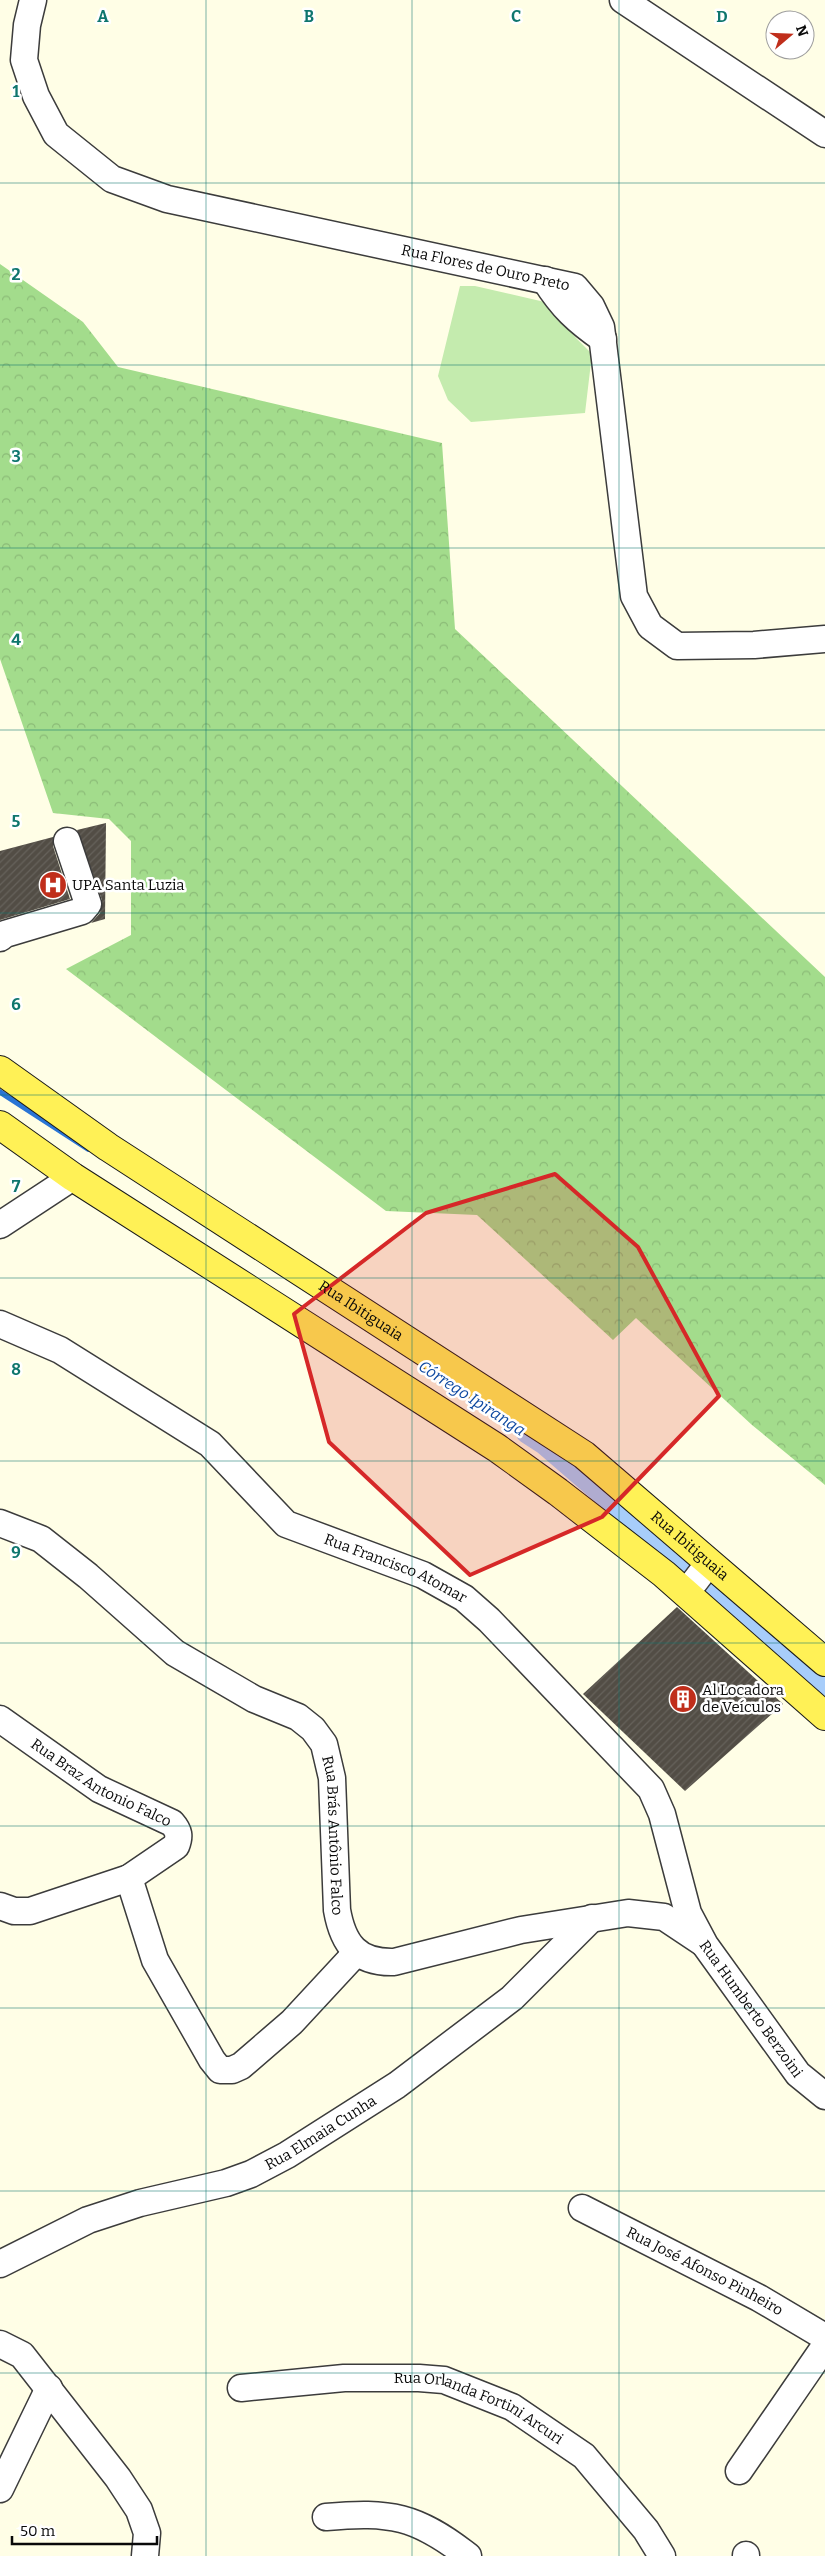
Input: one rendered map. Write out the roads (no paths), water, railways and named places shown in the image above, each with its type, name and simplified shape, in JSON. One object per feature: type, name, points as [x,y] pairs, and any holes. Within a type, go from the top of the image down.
[{"type":"main road","name":"Rua Ibitiguaia","points":[[0,1070],[108,1147],[468,1378],[584,1456],[707,1566],[825,1662]]},
{"type":"main road","points":[[0,1125],[73,1177],[497,1448],[558,1492],[687,1591],[825,1716]]},
{"type":"street","name":"Rua Flores de Ouro Preto","points":[[33,0],[27,25],[24,60],[36,96],[56,134],[112,179],[167,199],[575,287],[590,306],[601,327],[634,596],[650,626],[677,646],[754,645],[825,640]]},
{"type":"street","points":[[623,0],[825,134]]},
{"type":"street","points":[[0,938],[5,934],[82,911],[88,904],[68,841]]},
{"type":"street","points":[[0,1225],[73,1177]]},
{"type":"street","name":"Rua Francisco Atomar","points":[[0,1324],[60,1350],[210,1444],[286,1524],[423,1576],[464,1598],[489,1620],[651,1788],[662,1814],[688,1913]]},
{"type":"street","name":"Rua Brás Antônio Falco","points":[[0,1523],[41,1539],[88,1576],[175,1654],[254,1699],[298,1717],[313,1729],[324,1744],[332,1778],[337,1910],[340,1929],[356,1953]]},
{"type":"street","points":[[687,1591],[707,1566]]},
{"type":"street","name":"Rua Braz Antonio Falco","points":[[0,1719],[100,1789],[172,1823],[178,1830],[179,1839],[176,1846],[129,1878],[30,1911],[14,1911],[0,1906]]},
{"type":"street","points":[[129,1878],[155,1960],[204,2046],[220,2070],[232,2070],[241,2066],[285,2028],[356,1953],[377,1963],[394,1962],[521,1930],[628,1913],[664,1917],[705,1945]]},
{"type":"street","name":"Rua Humberto Berzoini","points":[[688,1913],[705,1945],[798,2074],[825,2096]]},
{"type":"street","name":"Rua Elmaia Cunha","points":[[0,2264],[88,2220],[140,2203],[226,2183],[251,2174],[287,2155],[397,2085],[512,1998],[592,1918]]},
{"type":"street","name":"Rua José Afonso Pinheiro","points":[[582,2208],[759,2298],[825,2337]]},
{"type":"street","points":[[0,2344],[22,2355],[124,2486],[139,2510],[146,2544]]},
{"type":"street","points":[[740,2471],[825,2346]]},
{"type":"street","name":"Rua Orlanda Fortini Arcuri","points":[[240,2388],[344,2378],[419,2378],[444,2380],[487,2397],[512,2407],[584,2456],[646,2530],[662,2556]]},
{"type":"street","points":[[0,2489],[48,2388]]},
{"type":"street","points":[[326,2517],[360,2514],[417,2522],[445,2538],[468,2556]]},
{"type":"waterway","points":[[0,1092],[88,1149]]},
{"type":"waterway","name":"Córrego Ipiranga","points":[[526,1433],[543,1444],[825,1687]]},
{"type":"place","name":"UPA Santa Luzia","points":[[53,885]]},
{"type":"place","name":"Al Locadora de Veículos","points":[[683,1699]]}]
